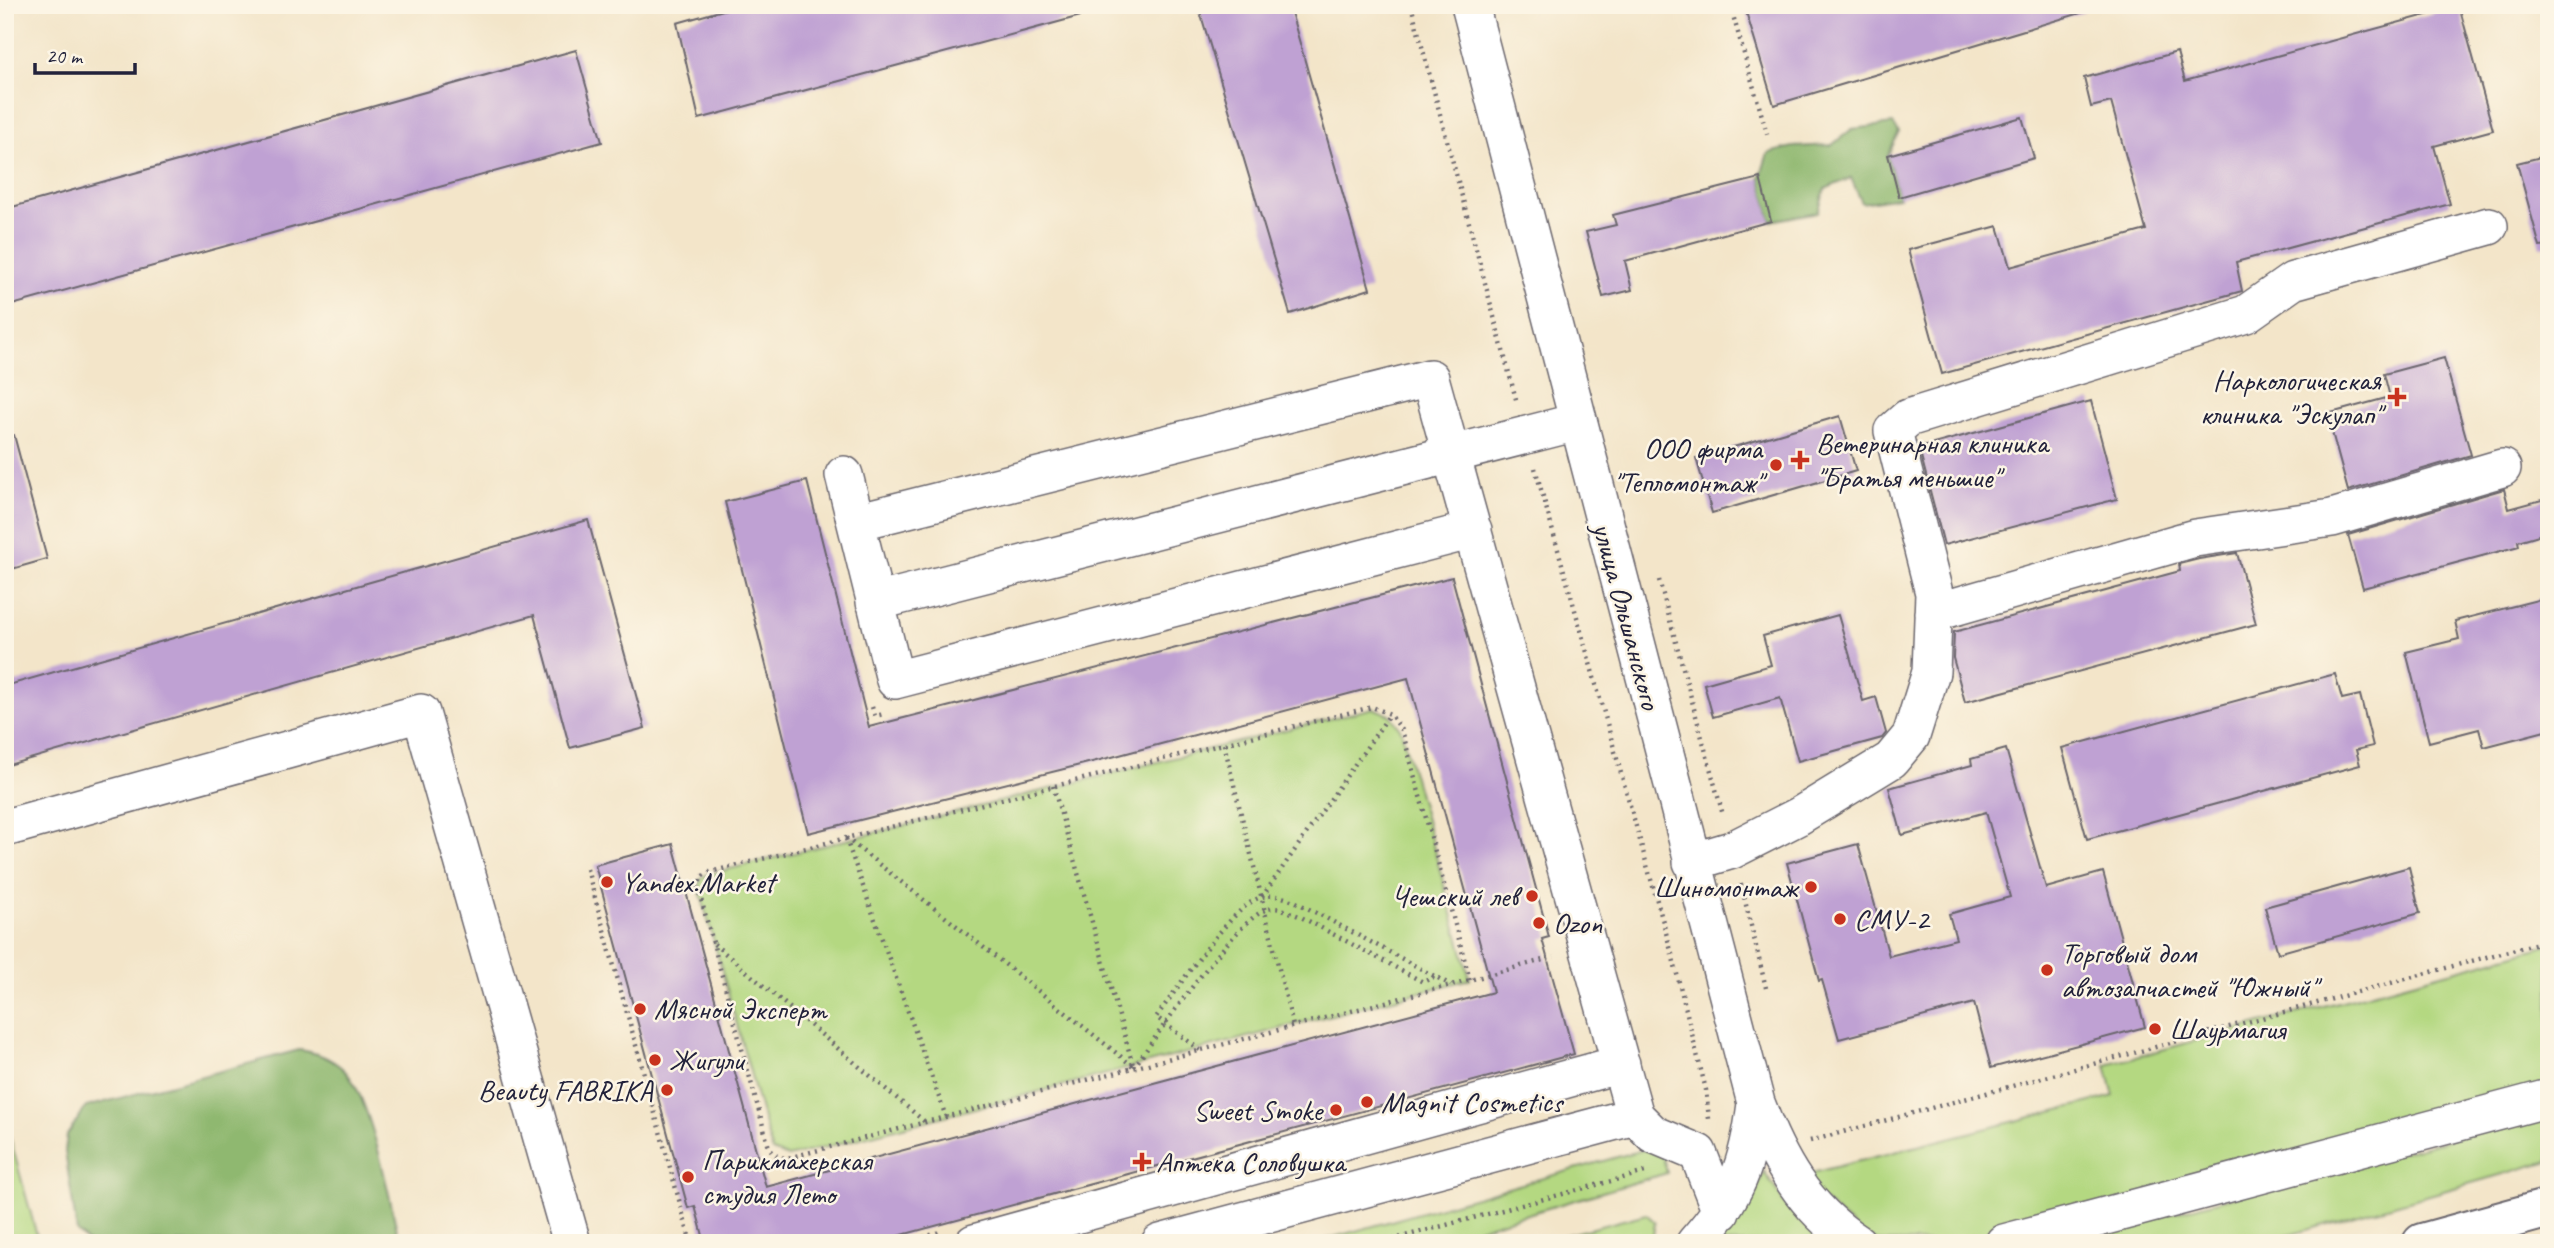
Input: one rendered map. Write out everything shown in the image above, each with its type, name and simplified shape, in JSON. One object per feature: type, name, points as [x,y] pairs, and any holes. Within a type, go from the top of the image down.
[{"type":"main road","points":[[2421,1243],[2549,1208]]},
{"type":"street","name":"улица Ольшанского","points":[[1470,5],[1756,1103],[1774,1151],[1811,1206],[1857,1243]]},
{"type":"street","points":[[1692,862],[1732,850],[1798,816],[1891,760],[1911,736],[1931,672],[1934,593],[1893,431],[1908,418],[2246,314],[2293,281],[2489,226]]},
{"type":"street","points":[[856,522],[1430,378],[1635,1116],[1653,1134],[1698,1153],[1721,1212]]},
{"type":"street","points":[[876,602],[1577,422]]},
{"type":"street","points":[[1933,613],[2195,538],[2332,518],[2502,468]]},
{"type":"street","points":[[844,475],[895,680],[1473,530]]},
{"type":"street","points":[[5,828],[421,713],[572,1243]]},
{"type":"street","points":[[974,1243],[1621,1064]]},
{"type":"street","points":[[2004,1243],[2549,1098]]},
{"type":"street","points":[[1695,1243],[1721,1212],[1738,1183],[1750,1152],[1756,1103]]},
{"type":"street","points":[[1160,1243],[1635,1116]]},
{"type":"path","points":[[1730,5],[1769,137]]},
{"type":"path","points":[[1471,980],[1402,730],[1390,714],[1372,707],[710,872],[701,877],[698,888],[768,1144],[776,1156],[788,1158],[1471,980],[1588,947]]},
{"type":"path","points":[[1201,1050],[1156,1017],[1225,928],[1245,907],[1261,898],[1390,714]]},
{"type":"path","points":[[1224,744],[1293,1026]]},
{"type":"path","points":[[1053,786],[1134,1067]]},
{"type":"path","points":[[845,838],[1134,1067]]},
{"type":"path","points":[[845,838],[946,1116]]},
{"type":"path","points":[[587,869],[691,1243]]},
{"type":"path","points":[[1261,898],[1282,897],[1296,902],[1451,985]]},
{"type":"path","points":[[1134,1067],[1231,940],[1249,920],[1264,910],[1279,908],[1299,916],[1423,982],[1436,976]]},
{"type":"path","points":[[1774,1151],[2549,940]]},
{"type":"path","points":[[713,944],[925,1122]]},
{"type":"green space","points":[[1893,124],[1899,132],[1888,155],[1899,197],[1862,203],[1851,178],[1825,189],[1818,212],[1771,221],[1760,178],[1768,153],[1793,147],[1832,145],[1852,129]]},
{"type":"green space","points":[[1373,708],[1390,715],[1401,730],[1470,979],[788,1157],[772,1151],[699,888],[701,878]]},
{"type":"green space","points":[[2549,945],[2549,1092],[1998,1243],[1881,1242],[1866,1237],[1796,1177],[2114,1096],[2106,1065]]},
{"type":"green space","points":[[299,1050],[317,1054],[333,1062],[343,1069],[353,1082],[371,1124],[400,1243],[88,1243],[77,1232],[65,1151],[67,1135],[86,1107]]},
{"type":"green space","points":[[2549,1113],[2549,1161],[2261,1243],[2060,1243]]},
{"type":"green space","points":[[7,1127],[39,1243],[5,1243]]},
{"type":"green space","points":[[1660,1145],[1667,1173],[1429,1243],[1313,1243]]},
{"type":"green space","points":[[1764,1171],[1789,1210],[1826,1243],[1714,1243],[1752,1202]]},
{"type":"green space","points":[[1646,1214],[1655,1222],[1652,1243],[1535,1243]]},
{"type":"building","points":[[741,5],[1087,5],[1088,14],[699,119],[677,23]]},
{"type":"building","points":[[1198,5],[1289,5],[1370,289],[1290,314]]},
{"type":"building","points":[[1744,5],[2083,5],[2084,12],[1774,105]]},
{"type":"building","points":[[2459,6],[2493,130],[2434,146],[2450,204],[2236,262],[2242,291],[1942,374],[1908,250],[1998,226],[2010,267],[2146,230],[2111,102],[2091,107],[2084,78],[2177,52],[2185,81]]},
{"type":"building","points":[[576,50],[602,142],[5,307],[5,209]]},
{"type":"building","points":[[2022,117],[2034,158],[1899,197],[1888,155]]},
{"type":"building","points":[[2549,155],[2549,246],[2540,247],[2517,163]]},
{"type":"building","points":[[1760,178],[1771,221],[1625,261],[1632,290],[1603,297],[1586,232],[1616,225],[1613,215]]},
{"type":"building","points":[[2444,358],[2471,455],[2348,491],[2327,414],[2390,397],[2384,374]]},
{"type":"building","points":[[2091,401],[2117,499],[1944,545],[1919,448]]},
{"type":"building","name":"ООО фирма \"Тепломонтаж\"","points":[[1840,416],[1856,471],[1712,513],[1696,458]]},
{"type":"building","points":[[14,435],[47,559],[5,571],[5,436]]},
{"type":"building","points":[[807,481],[869,727],[1452,577],[1549,937],[1542,939],[1574,1054],[872,1243],[705,1243],[695,1206],[688,1208],[595,865],[673,844],[766,1187],[1493,992],[1408,678],[1112,757],[808,833],[725,502]]},
{"type":"building","points":[[2504,489],[2509,509],[2549,498],[2549,532],[2518,541],[2519,546],[2363,588],[2348,535]]},
{"type":"building","points":[[588,520],[645,728],[570,748],[534,615],[5,766],[5,686]]},
{"type":"building","points":[[2237,553],[2256,624],[1965,702],[1953,658],[1954,632],[2180,571],[2179,564]]},
{"type":"building","points":[[2549,597],[2549,730],[2484,747],[2479,729],[2429,742],[2406,652],[2459,639],[2455,621]]},
{"type":"building","points":[[1838,615],[1863,701],[1876,697],[1886,733],[1882,738],[1798,761],[1780,698],[1713,717],[1704,684],[1771,665],[1763,636]]},
{"type":"building","points":[[2335,674],[2342,699],[2360,695],[2373,746],[2356,750],[2360,765],[2087,839],[2062,748]]},
{"type":"building","points":[[2006,749],[2046,888],[2103,872],[2145,1027],[1991,1068],[1974,1003],[1839,1039],[1822,980],[1819,981],[1787,863],[1858,844],[1889,956],[1956,939],[1949,914],[2010,897],[1986,812],[1902,835],[1889,788],[1972,765],[1971,759]]},
{"type":"building","points":[[2409,867],[2420,913],[2278,953],[2265,907]]},
{"type":"place","name":"Наркологическая клиника \"Эскулап\"","points":[[2397,397]]},
{"type":"place","name":"Ветеринарная клиника \"Братья меньшие\"","points":[[1800,460]]},
{"type":"place","name":"ООО фирма \"Тепломонтаж\"","points":[[1776,465]]},
{"type":"place","name":"Yandex.Market","points":[[607,882]]},
{"type":"place","name":"Шиномонтаж","points":[[1811,887]]},
{"type":"place","name":"Чешский лев","points":[[1532,896]]},
{"type":"place","name":"СМУ-2","points":[[1840,919]]},
{"type":"place","name":"Ozon","points":[[1539,923]]},
{"type":"place","name":"Торговый дом автозапчастей \"Южный\"","points":[[2047,970]]},
{"type":"place","name":"Мясной Эксперт","points":[[640,1009]]},
{"type":"place","name":"Шаурмагия","points":[[2155,1029]]},
{"type":"place","name":"Жигули","points":[[655,1060]]},
{"type":"place","name":"Beauty FABRIKA","points":[[667,1090]]},
{"type":"place","name":"Magnit Cosmetics","points":[[1367,1102]]},
{"type":"place","name":"Sweet Smoke","points":[[1336,1110]]},
{"type":"place","name":"Аптека Соловушка","points":[[1142,1162]]},
{"type":"place","name":"Парикмаxерская студия Лето","points":[[688,1177]]}]
